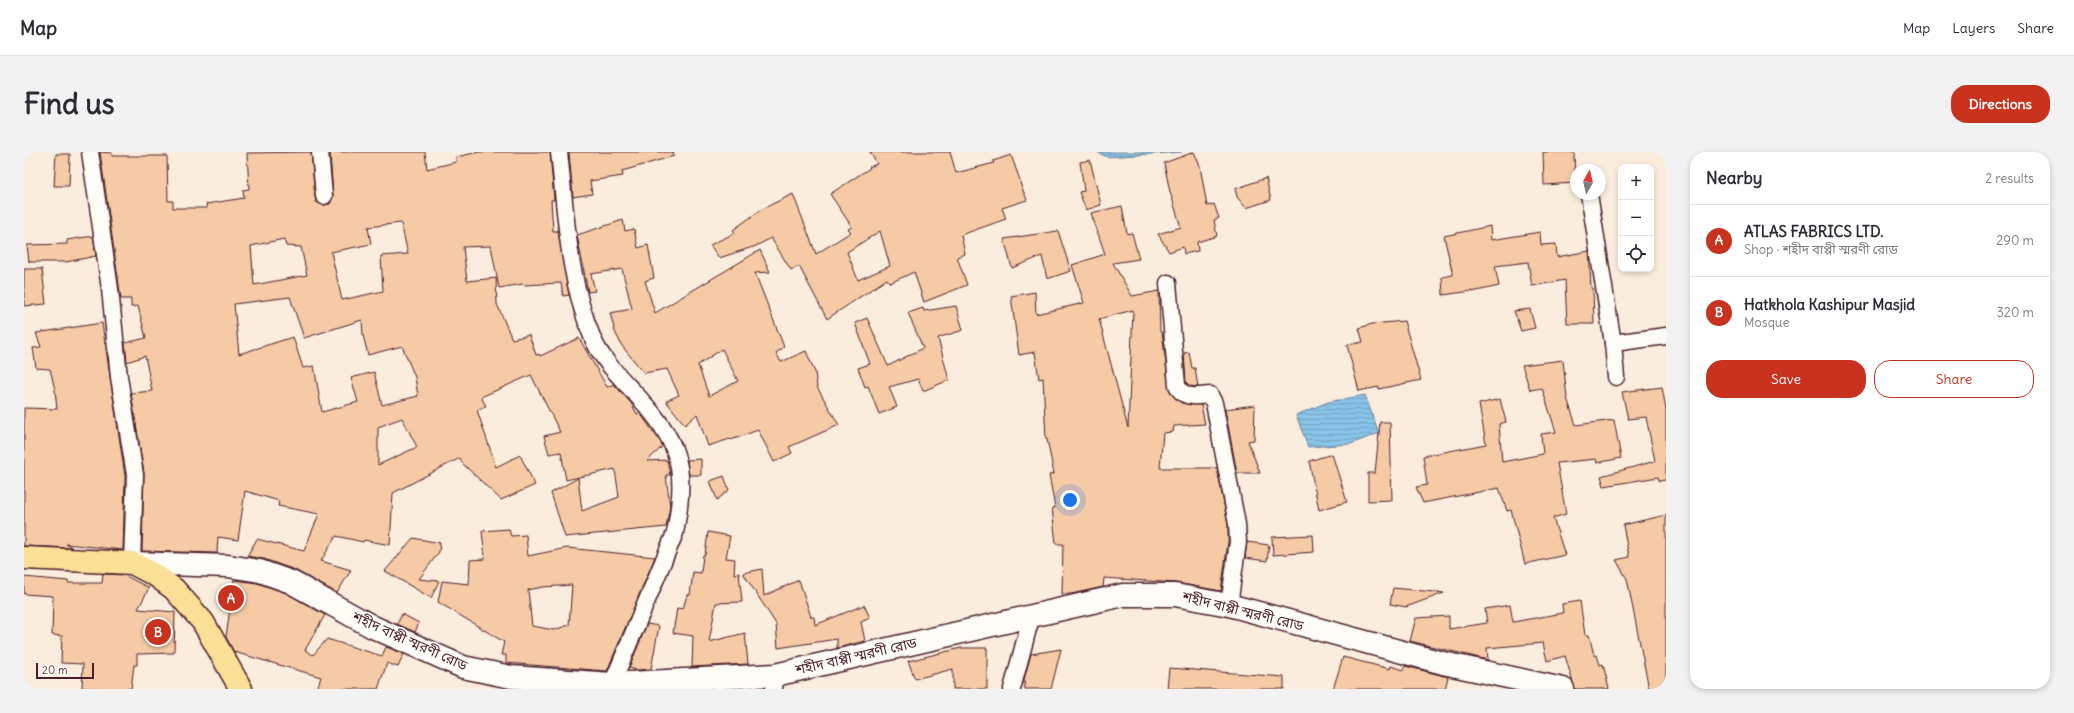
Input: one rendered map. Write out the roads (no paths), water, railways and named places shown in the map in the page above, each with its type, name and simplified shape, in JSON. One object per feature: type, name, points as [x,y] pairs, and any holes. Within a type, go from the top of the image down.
[{"type":"main road","points":[[24,558],[132,563],[174,589],[203,622],[241,689]]},
{"type":"street","points":[[90,152],[110,290],[118,376],[135,475],[132,563]]},
{"type":"street","points":[[320,152],[324,196]]},
{"type":"street","points":[[559,152],[569,245],[581,308],[594,341],[610,365],[653,413],[669,437],[678,459],[681,481],[680,508],[675,533],[612,684]]},
{"type":"street","points":[[1590,200],[1614,343],[1616,377]]},
{"type":"street","points":[[1168,283],[1177,385],[1180,392],[1186,396],[1210,394],[1214,402],[1237,524],[1238,542],[1229,605]]},
{"type":"street","points":[[1614,343],[1666,336]]},
{"type":"street","name":"শহীদ বাপ্পী স্মরণী রোড","points":[[132,563],[228,566],[260,571],[291,582],[373,627],[463,667],[511,677],[612,684],[774,682],[1032,614],[1123,595],[1175,595],[1229,605],[1443,663],[1563,689]]},
{"type":"street","points":[[1012,689],[1032,614]]},
{"type":"water","points":[[1097,152],[1182,152],[1107,157]]},
{"type":"water","points":[[1365,395],[1379,433],[1351,444],[1308,447],[1296,415],[1328,402]]},
{"type":"place","name":"ATLAS FABRICS LTD.","points":[[231,598]]},
{"type":"place","name":"Hatkhola Kashipur Masjid","points":[[158,632]]}]
